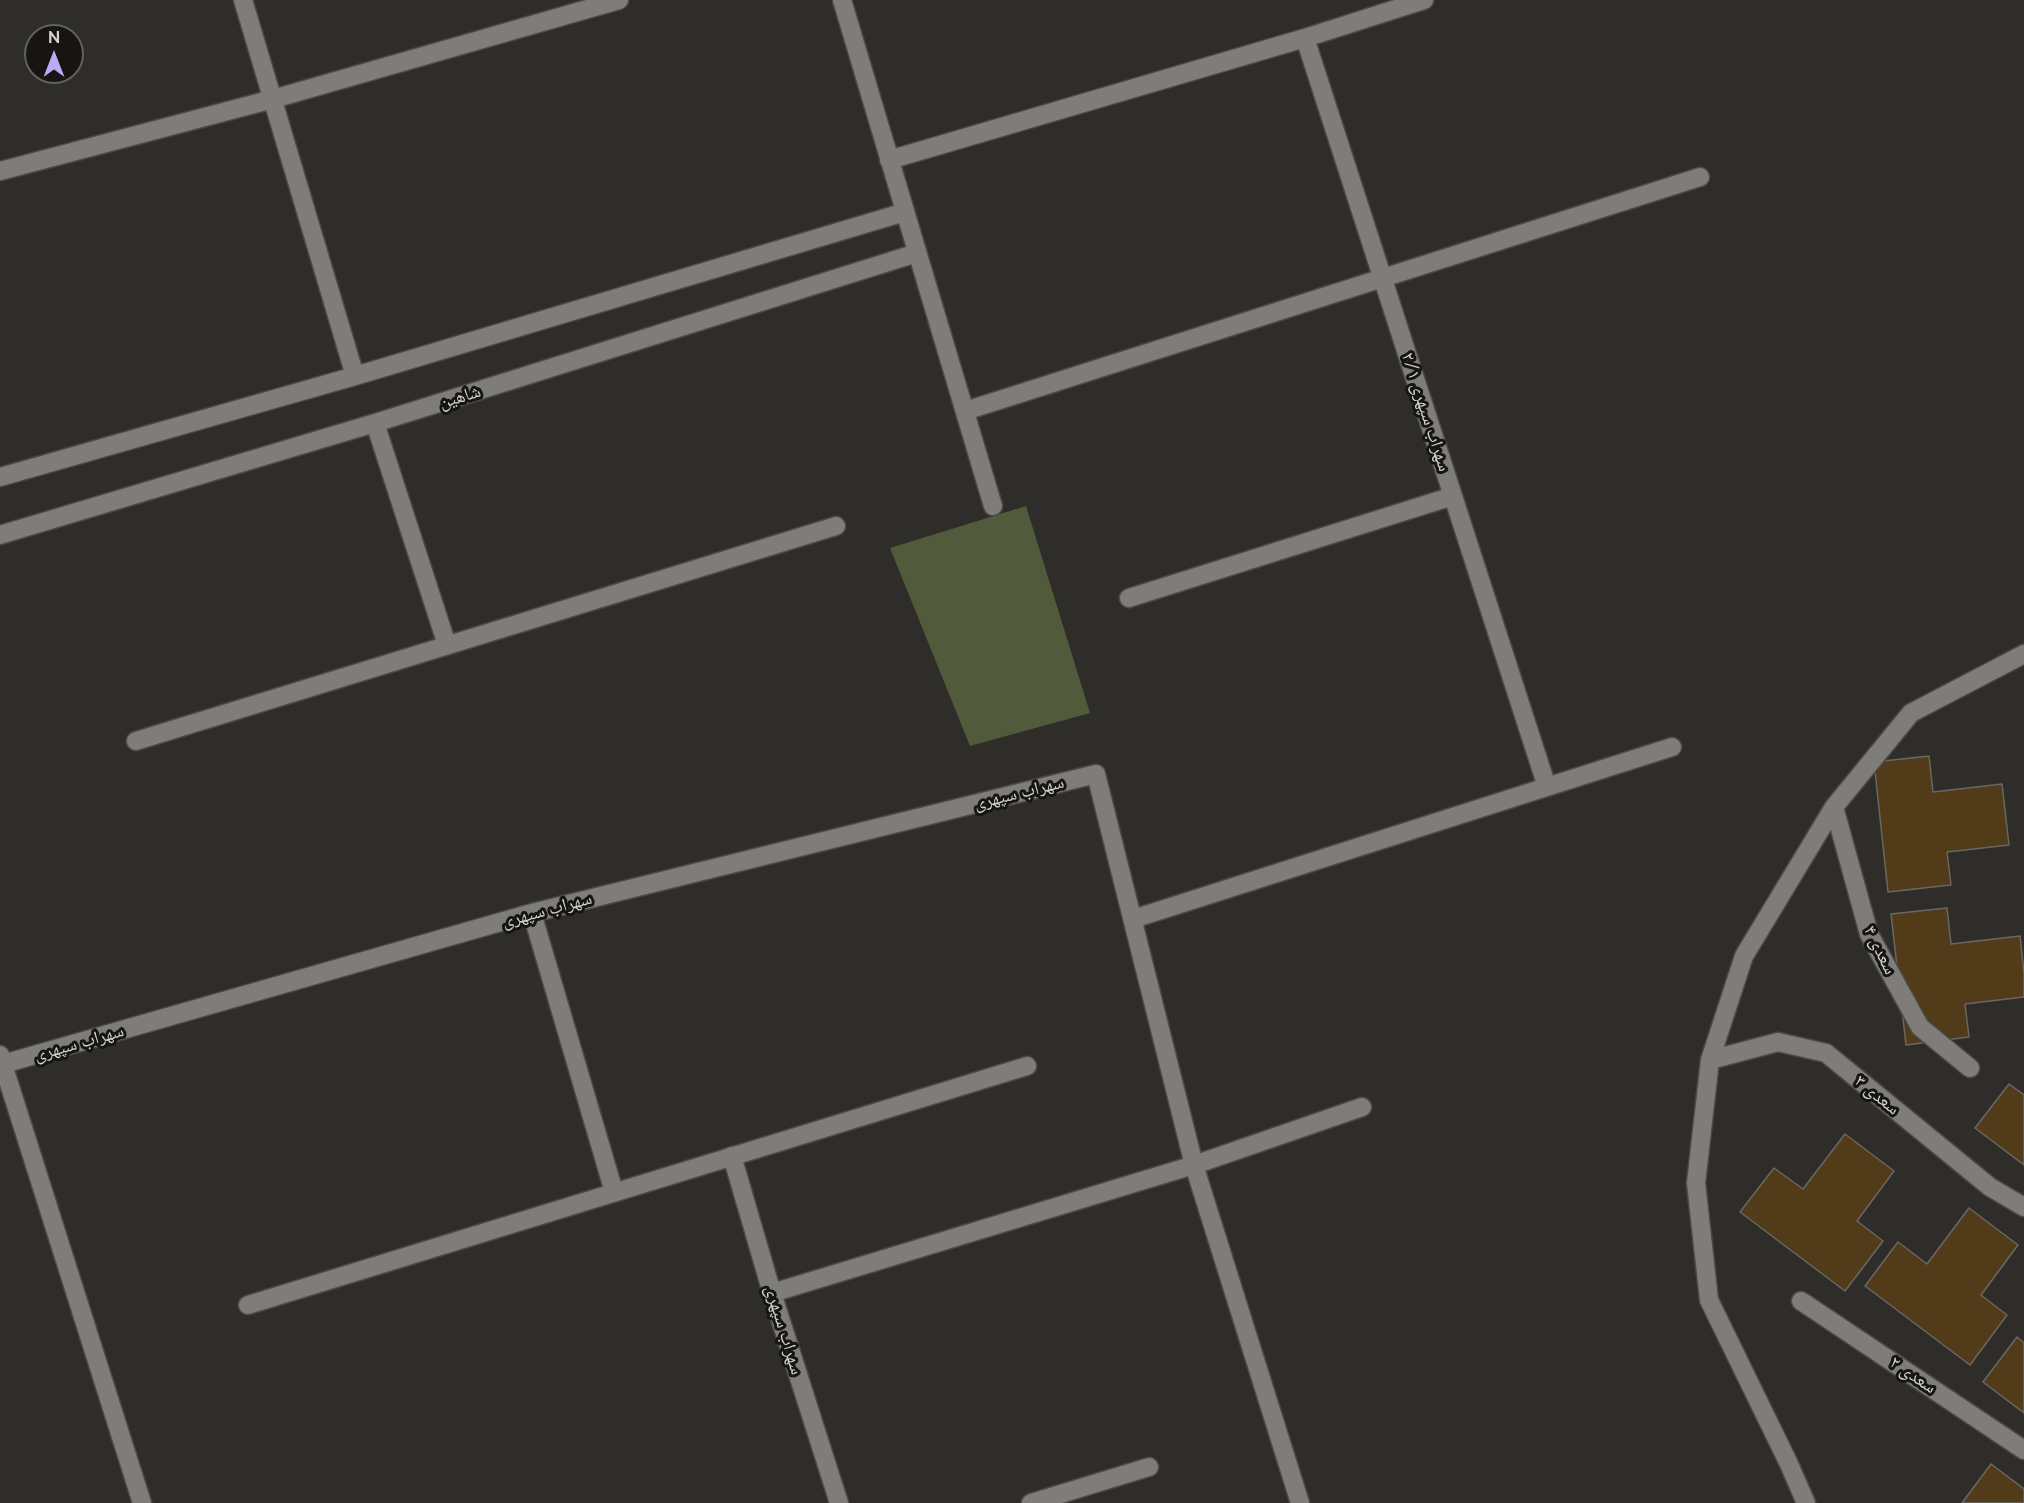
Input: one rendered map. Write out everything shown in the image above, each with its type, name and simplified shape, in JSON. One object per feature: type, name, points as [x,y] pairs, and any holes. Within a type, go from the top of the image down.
[{"type":"street","points":[[243,0],[355,376]]},
{"type":"street","points":[[0,171],[273,99],[619,0]]},
{"type":"street","points":[[842,0],[993,506]]},
{"type":"street","points":[[890,160],[1305,38],[1424,0]]},
{"type":"street","name":"سهراب سپهری ۲/۱","points":[[1305,38],[1547,787]]},
{"type":"street","points":[[965,411],[1700,177]]},
{"type":"street","points":[[0,477],[355,376],[905,212]]},
{"type":"street","name":"شاهین","points":[[0,535],[375,423],[917,253]]},
{"type":"street","points":[[375,423],[447,645]]},
{"type":"street","points":[[1129,598],[1453,496]]},
{"type":"street","points":[[136,741],[836,526]]},
{"type":"street","points":[[1806,1503],[1709,1300],[1696,1183],[1710,1060],[1744,956],[1834,807],[1911,713],[2024,654]]},
{"type":"street","points":[[1300,1503],[1194,1165],[1133,919],[1672,747]]},
{"type":"street","name":"سهراب سپهری","points":[[1,1060],[532,913],[1096,774],[1133,919]]},
{"type":"street","name":"سعدی ۴","points":[[1834,807],[1869,934],[1920,1027],[1970,1068]]},
{"type":"street","points":[[532,913],[614,1192]]},
{"type":"street","name":"سعدی ۳","points":[[1710,1060],[1778,1042],[1826,1053],[1990,1186],[2024,1207]]},
{"type":"street","points":[[1,1060],[138,1499]]},
{"type":"street","points":[[248,1305],[1027,1066]]},
{"type":"street","points":[[772,1293],[1194,1165],[1362,1107]]},
{"type":"street","name":"سهراب سپهری","points":[[732,1156],[772,1293],[839,1503]]},
{"type":"street","name":"سعدی ۲","points":[[1802,1301],[2024,1450]]},
{"type":"street","points":[[1031,1503],[1149,1467]]},
{"type":"green space","points":[[1026,506],[1090,713],[970,746],[890,548]]},
{"type":"building","points":[[1929,756],[1933,792],[2002,784],[2009,845],[1947,852],[1951,885],[1888,892],[1874,762]]},
{"type":"building","points":[[1947,908],[1951,944],[2020,936],[2024,997],[1965,1004],[1969,1037],[1906,1045],[1891,914]]},
{"type":"building","points":[[2009,1084],[2024,1095],[2024,1165],[1975,1128]]},
{"type":"building","points":[[1845,1134],[1894,1171],[1857,1221],[1883,1241],[1845,1291],[1740,1212],[1774,1168],[1803,1189]]},
{"type":"building","points":[[1969,1208],[2018,1245],[1981,1295],[2007,1315],[1970,1365],[1865,1286],[1898,1242],[1927,1264]]},
{"type":"building","points":[[2017,1337],[2024,1343],[2024,1413],[1983,1382]]},
{"type":"building","points":[[1991,1464],[2024,1489],[2024,1503],[1962,1503]]}]
